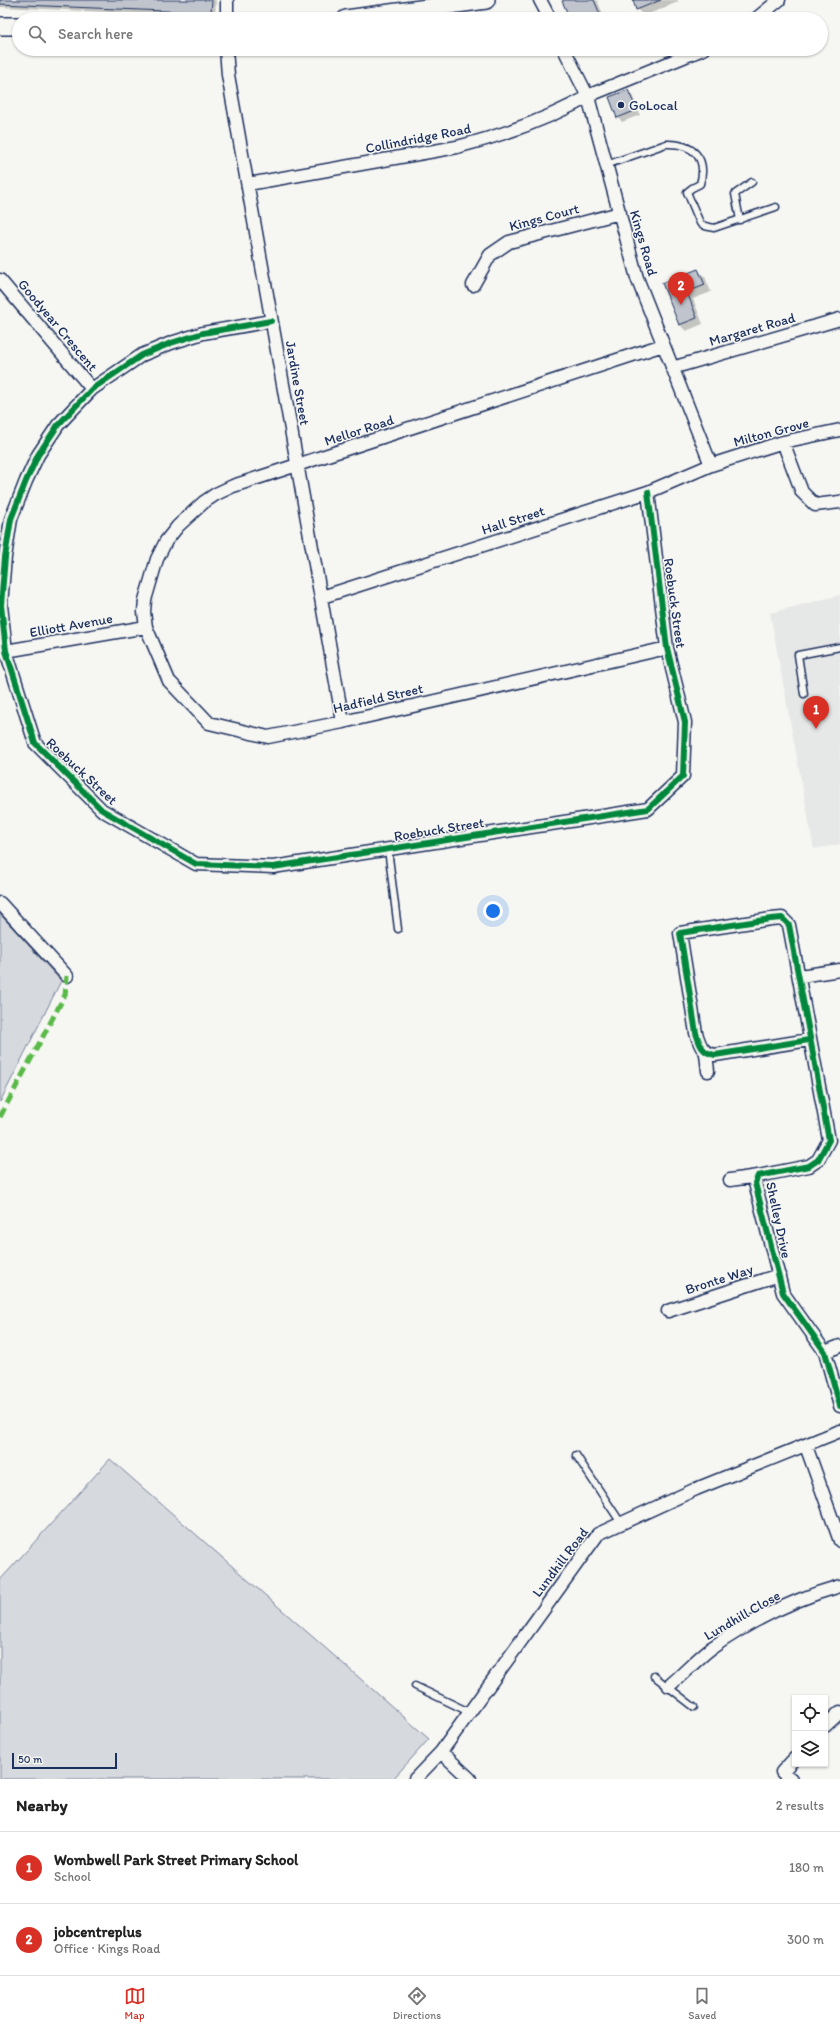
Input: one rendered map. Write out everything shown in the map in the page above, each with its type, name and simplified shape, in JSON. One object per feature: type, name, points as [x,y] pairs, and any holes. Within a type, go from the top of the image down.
[{"type":"main road","points":[[398,12],[486,0]]},
{"type":"main road","points":[[0,26],[12,26]]},
{"type":"street","points":[[227,0],[227,12]]},
{"type":"street","points":[[540,0],[546,12]]},
{"type":"street","points":[[764,12],[778,0]]},
{"type":"street","name":"Jardine Street","points":[[227,56],[228,75],[271,321],[322,597],[343,722]]},
{"type":"street","name":"Kings Road","points":[[568,56],[588,97],[638,278],[711,465]]},
{"type":"street","name":"Collindridge Road","points":[[248,184],[457,147],[505,133],[687,56]]},
{"type":"street","name":"Kings Court","points":[[473,285],[490,255],[509,242],[620,213]]},
{"type":"street","name":"Goodyear Crescent","points":[[0,280],[92,389]]},
{"type":"street","name":"Margaret Road","points":[[672,368],[840,319]]},
{"type":"street","name":"Roebuck Street","points":[[271,321],[202,333],[157,348],[142,355],[92,389],[63,420],[48,439],[26,481],[11,519],[4,557],[1,604],[3,651],[35,743],[102,810],[196,864],[273,867],[648,809],[683,776],[685,722],[667,648],[648,492]]},
{"type":"street","name":"Mellor Road","points":[[146,627],[144,612],[149,582],[157,559],[166,541],[191,512],[216,494],[233,486],[298,466],[663,345]]},
{"type":"street","name":"Milton Grove","points":[[711,465],[783,442],[840,430]]},
{"type":"street","points":[[783,442],[802,492],[815,505],[840,502]]},
{"type":"street","name":"Hall Street","points":[[322,597],[648,492],[711,465]]},
{"type":"street","name":"Elliott Avenue","points":[[3,651],[146,627]]},
{"type":"street","name":"Hadfield Street","points":[[146,627],[169,681],[209,723],[268,737],[343,722],[667,648]]},
{"type":"street","points":[[0,903],[67,976]]},
{"type":"street","name":"Shelley Drive","points":[[706,1054],[701,1048],[696,1033],[680,933],[782,918],[789,925],[800,976],[809,1040],[829,1140],[818,1160],[809,1166],[730,1180]]},
{"type":"street","points":[[800,976],[840,970]]},
{"type":"street","points":[[708,1071],[706,1054],[715,1055],[809,1040]]},
{"type":"street","name":"Shelley Drive","points":[[758,1176],[755,1183],[783,1293],[825,1352],[840,1406]]},
{"type":"street","name":"Bronte Way","points":[[668,1311],[779,1275]]},
{"type":"street","points":[[825,1352],[840,1346]]},
{"type":"street","name":"Lundhill Road","points":[[415,1779],[441,1752],[598,1534],[696,1489],[806,1446],[840,1431]]},
{"type":"street","points":[[806,1446],[840,1541]]},
{"type":"street","name":"Lundhill Close","points":[[669,1686],[710,1650],[767,1614],[812,1594],[840,1586]]},
{"type":"street","points":[[828,1723],[840,1712]]},
{"type":"street","points":[[441,1752],[470,1779]]},
{"type":"street","points":[[791,1779],[782,1772],[792,1761]]},
{"type":"lane","points":[[606,165],[666,144],[674,144],[695,152],[703,163],[703,173],[700,184],[688,192],[700,223],[714,228],[776,207]]},
{"type":"lane","points":[[740,220],[735,194],[752,182]]},
{"type":"lane","points":[[804,694],[798,654],[840,647]]},
{"type":"lane","points":[[388,849],[398,928]]},
{"type":"lane","points":[[576,1455],[621,1523]]},
{"type":"lane","points":[[654,1676],[669,1686],[694,1707]]},
{"type":"lane","points":[[415,1686],[469,1712]]},
{"type":"shaded area","points":[[840,595],[840,844],[814,849],[770,613]]},
{"type":"shaded area","points":[[0,914],[61,981],[0,1102]]},
{"type":"shaded area","points":[[110,1459],[429,1739],[393,1779],[0,1779],[0,1580]]},
{"type":"building","points":[[0,0],[212,0],[211,12],[0,4]]},
{"type":"building","points":[[594,0],[599,12],[567,12],[562,1]]},
{"type":"building","points":[[633,0],[661,0],[636,10]]},
{"type":"building","points":[[628,90],[637,110],[617,118],[609,97]]},
{"type":"building","points":[[698,269],[705,285],[687,292],[697,318],[679,325],[662,283]]},
{"type":"marked path","points":[[0,1117],[65,995],[67,976]]},
{"type":"cycle path","points":[[271,321],[203,333],[171,343],[142,355],[92,389],[58,425],[38,455],[11,519],[5,557],[1,605],[6,651],[35,743],[102,810],[196,864],[273,867],[648,809],[683,776],[685,722],[667,648],[648,492]]},
{"type":"cycle path","points":[[809,1040],[715,1055],[704,1050],[700,1045],[696,1033],[680,933],[782,918],[789,925],[829,1140],[818,1160],[809,1166],[758,1176],[755,1183],[783,1293],[825,1352],[840,1406]]},
{"type":"place","name":"GoLocal","points":[[621,105]]},
{"type":"place","name":"jobcentreplus","points":[[681,305]]},
{"type":"place","name":"Wombwell Park Street Primary School","points":[[816,729]]}]
